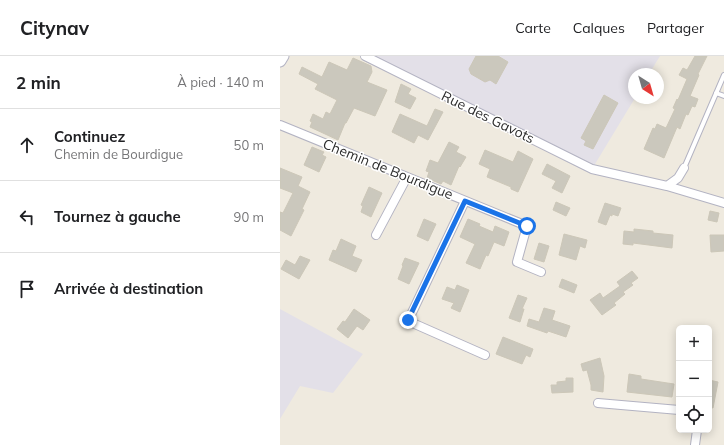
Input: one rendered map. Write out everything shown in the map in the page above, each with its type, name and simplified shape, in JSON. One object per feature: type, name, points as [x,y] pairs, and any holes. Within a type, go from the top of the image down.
[{"type":"main road","points":[[280,61],[283,56]]},
{"type":"street","name":"Rue des Gavots","points":[[365,56],[592,169],[667,186],[724,203]]},
{"type":"street","name":"Chemin de Bourdigue","points":[[280,125],[527,226],[517,262],[541,272]]},
{"type":"street","points":[[667,186],[678,178],[684,168]]},
{"type":"street","points":[[376,235],[407,177]]},
{"type":"street","points":[[465,201],[408,320],[485,355]]},
{"type":"street","points":[[598,403],[676,410]]},
{"type":"street","points":[[694,445],[697,433]]},
{"type":"lane","points":[[684,168],[724,75]]},
{"type":"lane","points":[[716,93],[724,96]]},
{"type":"shaded area","points":[[365,56],[660,56],[653,68],[628,68],[628,104],[631,104],[592,169]]},
{"type":"shaded area","points":[[280,309],[363,354],[333,393],[300,386],[280,419]]},
{"type":"building","points":[[476,56],[498,56],[508,62],[496,84],[490,80],[485,82],[471,74],[469,69]]},
{"type":"building","points":[[695,56],[707,56],[698,74],[699,75],[690,96],[698,99],[695,107],[692,106],[688,115],[686,114],[680,129],[677,127],[664,158],[644,149],[653,128],[655,129],[657,124],[666,128],[675,109],[673,108],[687,79],[679,75],[683,68],[687,70]]},
{"type":"building","points":[[353,58],[371,66],[372,72],[367,82],[387,90],[375,116],[354,108],[345,123],[338,140],[310,127],[312,122],[310,121],[313,114],[323,119],[326,112],[330,114],[337,100],[315,89],[318,84],[299,74],[302,67],[322,77],[329,62],[347,70]]},
{"type":"building","points":[[401,84],[411,89],[408,94],[416,98],[410,109],[395,102]]},
{"type":"building","points":[[604,95],[618,103],[593,149],[584,145],[586,141],[581,138]]},
{"type":"building","points":[[435,109],[443,112],[428,140],[418,135],[414,143],[392,132],[400,114],[427,126]]},
{"type":"building","points":[[449,142],[459,147],[456,152],[466,157],[460,167],[459,166],[451,185],[443,181],[441,184],[427,178],[429,172],[426,171],[430,160],[438,163]]},
{"type":"building","points":[[312,147],[324,152],[322,155],[326,157],[319,172],[304,165]]},
{"type":"building","points":[[485,150],[513,162],[518,151],[533,159],[518,192],[511,189],[511,187],[487,177],[490,169],[479,164]]},
{"type":"building","points":[[547,164],[570,176],[562,193],[552,188],[556,181],[542,174]]},
{"type":"building","points":[[280,168],[302,177],[298,186],[310,192],[302,209],[304,210],[291,236],[280,230],[280,212],[283,213],[293,193],[280,188]]},
{"type":"building","points":[[369,187],[382,193],[371,217],[361,212],[363,206],[361,205]]},
{"type":"building","points":[[556,202],[570,208],[566,216],[553,210]]},
{"type":"building","points":[[605,203],[621,208],[618,216],[612,214],[612,216],[610,215],[606,225],[598,222]]},
{"type":"building","points":[[710,211],[719,213],[717,222],[708,220]]},
{"type":"building","points":[[424,219],[436,224],[428,241],[417,236]]},
{"type":"building","points":[[468,219],[493,232],[495,226],[509,232],[504,246],[494,242],[480,269],[466,263],[475,244],[460,237]]},
{"type":"building","points":[[634,229],[673,235],[672,248],[633,243],[633,245],[623,244],[624,231],[634,232]]},
{"type":"building","points":[[564,234],[587,240],[585,248],[580,246],[576,260],[559,255]]},
{"type":"building","points":[[710,235],[724,235],[724,251],[711,252]]},
{"type":"building","points":[[341,239],[356,246],[352,256],[362,260],[356,272],[329,260],[333,250],[336,251]]},
{"type":"building","points":[[539,243],[549,246],[544,262],[534,259]]},
{"type":"building","points":[[300,256],[310,260],[299,279],[281,269],[286,260],[295,265]]},
{"type":"building","points":[[405,258],[419,263],[409,284],[398,279]]},
{"type":"building","points":[[632,271],[638,278],[631,283],[633,285],[623,292],[625,294],[614,303],[616,305],[602,315],[590,300],[600,293],[603,298],[620,286],[617,282]]},
{"type":"building","points":[[562,279],[577,285],[574,293],[559,287]]},
{"type":"building","points":[[457,285],[469,290],[460,312],[451,308],[454,303],[442,299],[447,287],[455,290]]},
{"type":"building","points":[[518,295],[527,298],[522,309],[524,309],[520,322],[509,318]]},
{"type":"building","points":[[544,308],[555,311],[552,320],[570,326],[566,337],[548,331],[547,333],[527,326],[529,319],[539,322]]},
{"type":"building","points":[[354,309],[370,320],[363,330],[357,326],[348,338],[337,329],[343,321],[345,322]]},
{"type":"building","points":[[503,337],[533,349],[530,357],[526,355],[522,364],[496,354]]},
{"type":"building","points":[[600,358],[604,376],[603,392],[591,390],[587,370],[583,371],[581,364]]},
{"type":"building","points":[[629,374],[641,376],[641,379],[674,384],[672,397],[627,392]]},
{"type":"building","points":[[566,378],[573,378],[573,392],[552,393],[551,385],[557,385],[557,382],[566,381]]},
{"type":"building","points":[[712,381],[718,382],[712,408]]},
{"type":"route","points":[[408,320],[465,201],[527,226]]}]
